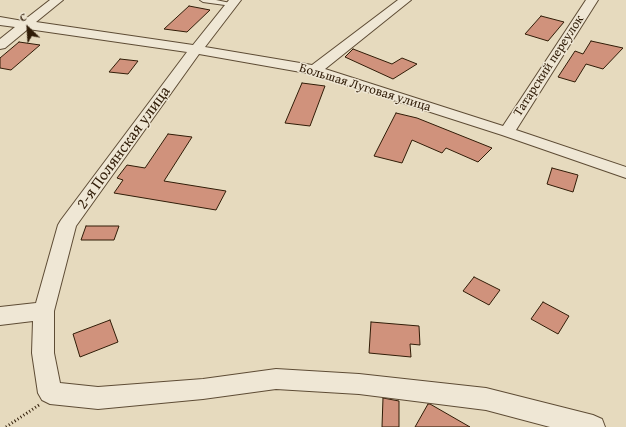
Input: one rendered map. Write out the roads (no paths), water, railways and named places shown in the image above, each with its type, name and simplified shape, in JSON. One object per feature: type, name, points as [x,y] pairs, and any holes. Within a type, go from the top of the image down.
[{"type":"street","points":[[0,45],[57,0]]},
{"type":"street","points":[[315,70],[406,0]]},
{"type":"street","name":"Татарский переулок","points":[[507,132],[592,0]]},
{"type":"street","name":"2-я Полянская улица","points":[[234,2],[196,49],[67,225],[44,311],[43,353],[50,393],[98,398],[203,389],[276,379],[359,384],[486,399],[593,427]]},
{"type":"street","name":"Большая Луговая улица","points":[[0,22],[25,24],[196,49],[315,70],[507,132],[626,173]]},
{"type":"street","points":[[0,316],[44,311]]},
{"type":"lane","points":[[203,0],[234,2]]}]
